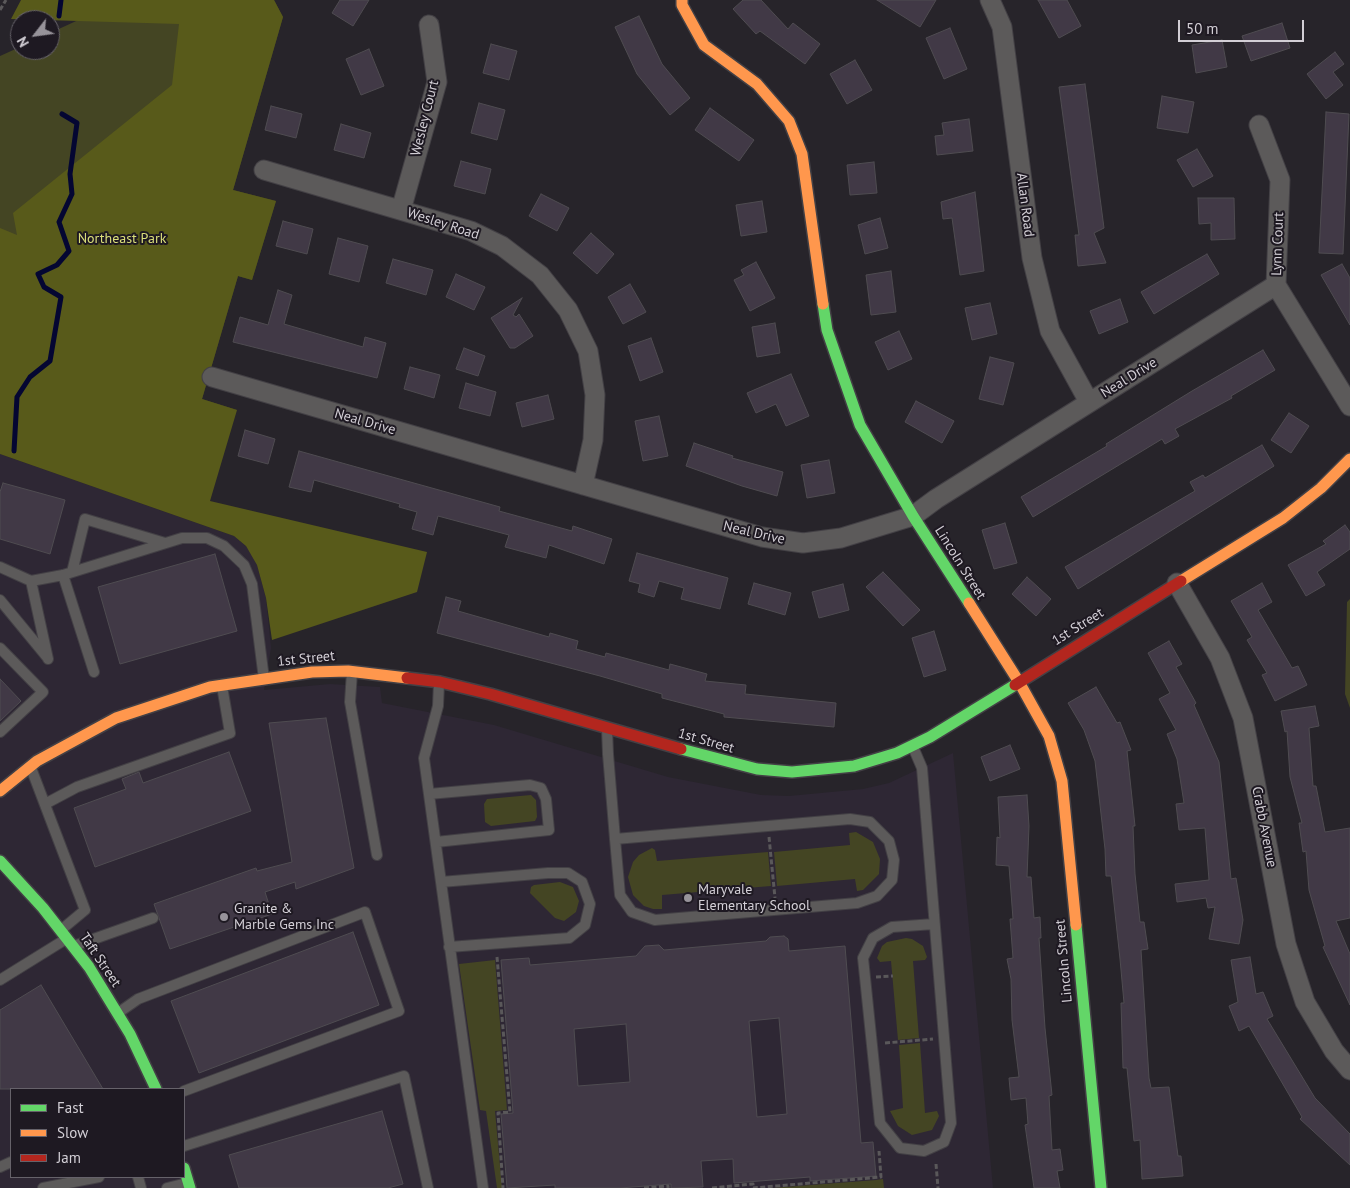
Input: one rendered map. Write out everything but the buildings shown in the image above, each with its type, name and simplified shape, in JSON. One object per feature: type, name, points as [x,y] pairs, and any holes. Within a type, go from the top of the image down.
[{"type":"street","name":"Lincoln Street","points":[[682,0],[682,5],[704,45],[757,84],[790,121],[802,154],[826,330],[860,425],[913,516],[1018,682],[1048,736],[1062,781],[1101,1188]]},
{"type":"street","name":"Allan Road","points":[[990,0],[1002,27],[1032,258],[1050,331],[1089,402]]},
{"type":"street","name":"Wesley Court","points":[[401,210],[437,82],[428,24]]},
{"type":"street","name":"Lynn Court","points":[[1259,126],[1280,180],[1276,285],[1350,406]]},
{"type":"street","name":"Wesley Road","points":[[264,170],[471,231],[502,246],[540,275],[568,310],[588,351],[595,395],[593,440],[583,485]]},
{"type":"street","name":"Neal Drive","points":[[212,377],[762,538],[803,542],[841,538],[913,516],[936,499],[1276,285]]},
{"type":"street","name":"1st Street","points":[[0,792],[30,767],[116,718],[169,699],[222,685],[312,672],[352,671],[440,682],[490,694],[756,770],[800,771],[854,766],[913,747],[1284,518],[1321,488],[1350,459]]},
{"type":"street","name":"Crabb Avenue","points":[[1177,583],[1220,658],[1243,718],[1286,944],[1305,1002],[1334,1051],[1350,1070]]},
{"type":"street","name":"Taft Street","points":[[0,860],[43,908],[89,967],[130,1034],[156,1088]]},
{"type":"street","points":[[185,1171],[189,1185]]},
{"type":"lane","points":[[94,672],[67,574],[85,519],[165,543]]},
{"type":"lane","points":[[0,567],[31,581],[67,574],[182,538],[207,538],[224,546],[244,565],[252,584],[264,679]]},
{"type":"lane","points":[[0,600],[48,659],[31,581]]},
{"type":"lane","points":[[0,648],[43,692],[0,732]]},
{"type":"lane","points":[[352,671],[350,702],[377,855]]},
{"type":"lane","points":[[440,682],[438,706],[424,758],[483,1188]]},
{"type":"lane","points":[[45,804],[77,787],[230,733],[222,685]]},
{"type":"lane","points":[[607,728],[615,839],[620,895],[632,912],[655,920],[857,903],[877,896],[892,880],[894,860],[889,841],[870,822],[850,819],[615,839]]},
{"type":"lane","points":[[913,747],[922,768],[951,1123],[944,1142],[924,1151],[900,1148],[880,1123],[863,958],[873,938],[892,927],[934,924]]},
{"type":"lane","points":[[30,767],[86,910],[67,939]]},
{"type":"lane","points":[[429,794],[530,785],[541,788],[546,799],[550,830],[436,842]]},
{"type":"lane","points":[[441,882],[568,873],[582,882],[590,904],[585,925],[568,938],[449,947]]},
{"type":"lane","points":[[117,1014],[138,999],[365,912],[399,1011],[185,1091]]},
{"type":"lane","points":[[0,980],[67,939],[154,918]]},
{"type":"lane","points":[[185,1146],[404,1076],[428,1188]]},
{"type":"lane","points":[[43,1188],[94,1178]]},
{"type":"lane","points":[[167,1188],[189,1185]]},
{"type":"path","points":[[0,10],[6,0]]},
{"type":"path","points":[[770,852],[774,886]]},
{"type":"path","points":[[497,957],[510,1112],[498,1113],[504,1188]]},
{"type":"path","points":[[898,1042],[920,1040]]},
{"type":"path","points":[[712,1188],[753,1184],[753,1188],[881,1177],[879,1151]]},
{"type":"path","points":[[936,1164],[938,1188]]},
{"type":"path","points":[[644,1188],[668,1188]]},
{"type":"shaded area","points":[[0,454],[234,536],[246,546],[256,561],[266,598],[271,648],[264,690],[330,684],[380,687],[382,703],[494,725],[668,777],[761,795],[789,796],[863,789],[889,783],[953,753],[993,1188],[0,1188]]},
{"type":"green space","name":"Northeast Park","points":[[21,0],[274,0],[283,17],[233,190],[276,201],[252,280],[238,276],[202,399],[237,410],[210,501],[427,552],[417,592],[272,640],[266,598],[257,565],[246,546],[234,536],[0,454],[0,228],[17,235],[13,213],[172,85],[179,24],[60,20],[60,10],[16,10]]},
{"type":"green space","name":"Northeast Park","points":[[122,0],[274,0],[283,17],[233,190],[276,201],[252,280],[238,276],[202,399],[237,410],[0,440],[0,56],[10,52],[10,60],[60,60],[60,28]]},
{"type":"green space","points":[[1350,599],[1350,708],[1345,694],[1347,602]]},
{"type":"green space","points":[[531,795],[536,800],[537,817],[535,821],[491,826],[485,822],[484,804],[487,799]]},
{"type":"green space","points":[[856,832],[873,842],[880,859],[879,874],[863,890],[857,891],[855,879],[777,886],[774,852],[850,845],[849,833]]},
{"type":"green space","points":[[652,848],[655,850],[657,861],[768,852],[771,886],[662,895],[662,909],[653,909],[644,906],[633,895],[628,877],[633,862],[639,855]]},
{"type":"green space","points":[[560,882],[573,887],[579,901],[576,912],[564,921],[555,918],[530,893],[531,887],[534,885]]},
{"type":"green space","points":[[906,938],[912,939],[923,946],[927,957],[925,960],[913,961],[919,1038],[898,1040],[891,961],[880,962],[877,958],[882,946],[887,942]]},
{"type":"green space","points":[[495,960],[507,1110],[495,1111],[502,1188],[497,1188],[486,1111],[480,1110],[459,964]]},
{"type":"green space","points":[[920,1043],[925,1113],[937,1111],[939,1116],[932,1130],[912,1135],[898,1126],[890,1111],[903,1108],[899,1045]]},
{"type":"green space","points":[[883,1179],[884,1188],[772,1188],[876,1180]]},
{"type":"waterway","points":[[60,10],[61,0]]},
{"type":"waterway","points":[[14,451],[17,397],[30,377],[50,361],[61,297],[44,287],[38,274],[57,265],[69,251],[59,222],[72,194],[70,174],[77,123],[62,114]]},
{"type":"traffic: fast","points":[[823,304],[827,330],[860,425],[913,516],[969,603]]},
{"type":"traffic: fast","points":[[681,749],[757,769],[792,772],[854,766],[897,753],[930,737],[1015,685]]},
{"type":"traffic: fast","points":[[0,861],[43,908],[89,967],[130,1034],[156,1088]]},
{"type":"traffic: fast","points":[[1076,925],[1101,1188]]},
{"type":"traffic: fast","points":[[185,1171],[190,1188]]},
{"type":"traffic: slow","points":[[682,0],[682,5],[704,45],[757,84],[789,121],[802,154],[823,304]]},
{"type":"traffic: slow","points":[[1181,581],[1283,518],[1321,488],[1350,459]]},
{"type":"traffic: slow","points":[[969,603],[1019,682],[1049,736],[1062,781],[1076,925]]},
{"type":"traffic: slow","points":[[0,791],[37,761],[116,718],[210,687],[312,672],[348,671],[407,678]]},
{"type":"traffic: jam","points":[[1015,685],[1181,581]]},
{"type":"traffic: jam","points":[[407,678],[440,682],[490,694],[681,749]]},
{"type":"place","name":"Maryvale Elementary School","points":[[688,898]]},
{"type":"place","name":"Granite & Marble Gems Inc","points":[[224,917]]}]
